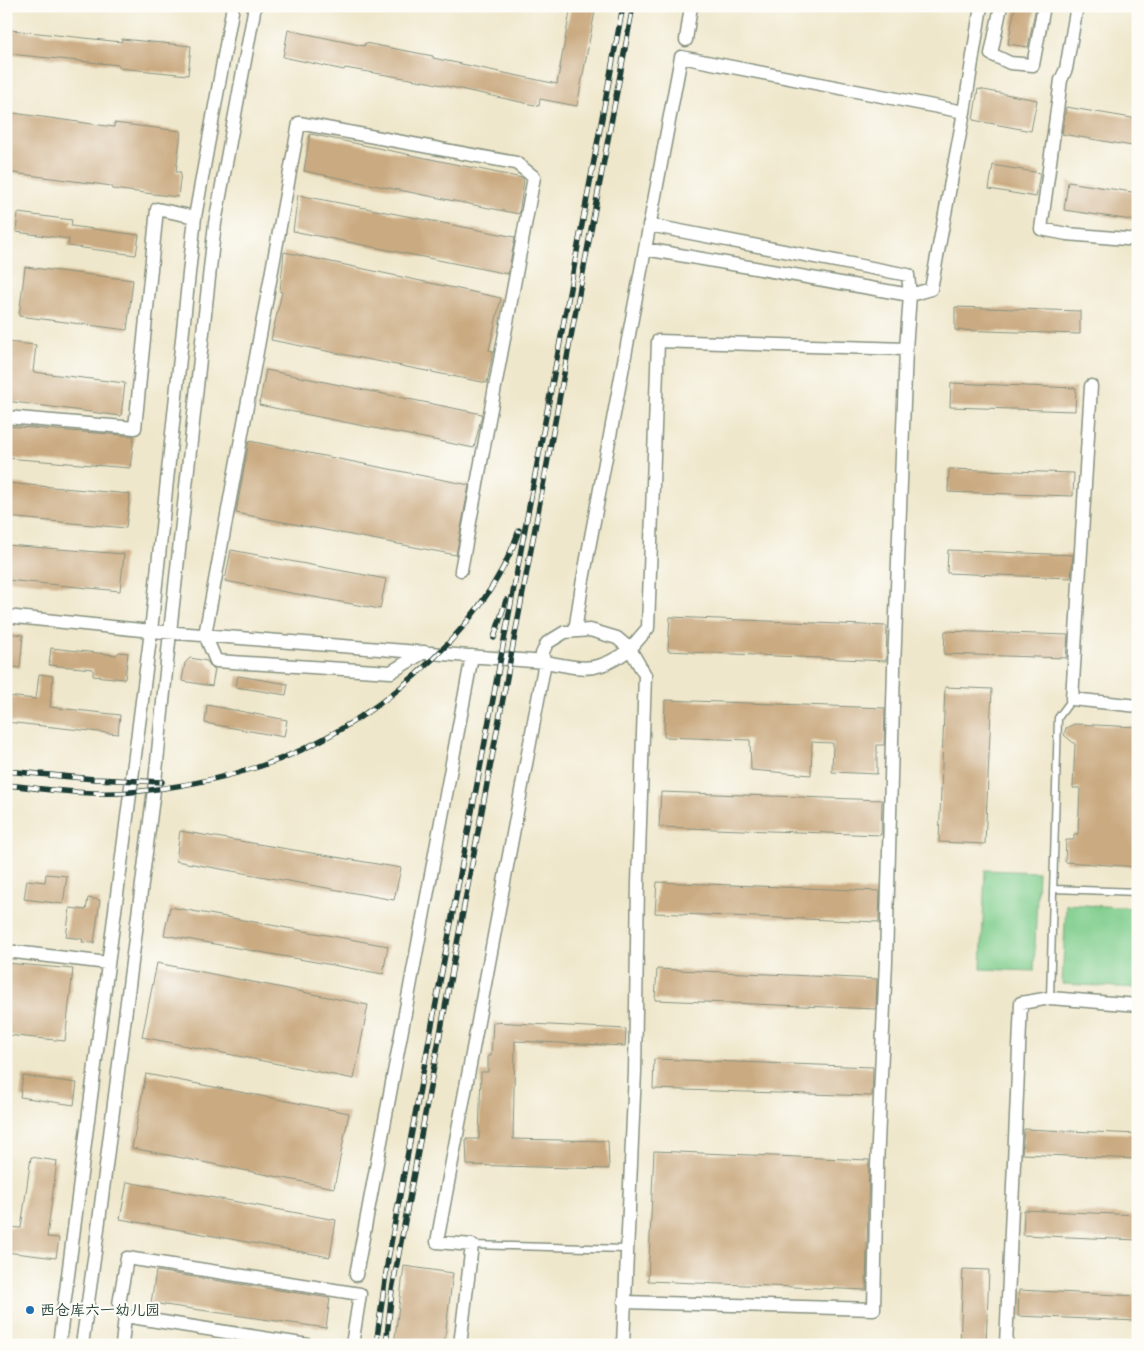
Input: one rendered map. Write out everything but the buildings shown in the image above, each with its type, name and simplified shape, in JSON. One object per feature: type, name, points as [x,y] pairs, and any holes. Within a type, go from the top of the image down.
[{"type":"street","points":[[59,1345],[151,631],[195,217],[233,6]]},
{"type":"street","points":[[82,1345],[96,1252],[155,782],[215,223],[255,6]]},
{"type":"street","points":[[686,40],[692,6]]},
{"type":"street","points":[[645,249],[910,295],[931,289],[964,112],[981,6]]},
{"type":"street","points":[[1001,6],[991,54],[1010,63],[1032,65],[1044,6]]},
{"type":"street","points":[[1077,6],[1066,69],[1061,80],[1041,229],[1067,234],[1138,240]]},
{"type":"street","points":[[575,631],[681,57],[964,112]]},
{"type":"street","points":[[424,652],[391,672],[216,661],[205,635],[299,123],[516,163],[534,177],[461,570]]},
{"type":"street","points":[[6,416],[134,428],[157,209],[195,217]]},
{"type":"street","points":[[624,1302],[874,1309],[894,668],[906,349],[910,295],[908,275],[650,225]]},
{"type":"street","points":[[6,616],[151,631],[545,662],[578,668],[595,667],[614,661],[630,649],[648,628],[658,340],[906,349]]},
{"type":"street","points":[[1091,386],[1072,699],[1138,706]]},
{"type":"street","points":[[460,1345],[472,1245],[437,1242],[545,662],[542,654],[548,643],[564,632],[590,630],[617,638],[630,649],[645,675],[638,883],[635,1072],[622,1345]]},
{"type":"street","points":[[356,1275],[472,656]]},
{"type":"street","points":[[6,951],[108,963]]},
{"type":"street","points":[[1006,1345],[1021,1003],[1050,998],[1138,1005]]},
{"type":"street","points":[[122,1345],[125,1316],[119,1304],[126,1258],[360,1294],[352,1345]]},
{"type":"street","points":[[125,1316],[308,1345]]},
{"type":"lane","points":[[1050,998],[1058,718],[1072,699]]},
{"type":"lane","points":[[1053,889],[1138,892]]},
{"type":"lane","points":[[472,1245],[626,1249]]},
{"type":"green space","points":[[985,870],[1038,872],[1034,971],[981,969]]},
{"type":"green space","points":[[1066,904],[1138,908],[1138,988],[1062,984]]},
{"type":"railway","points":[[376,1345],[388,1259],[623,6]]},
{"type":"railway","points":[[386,1345],[392,1290],[633,6]]},
{"type":"railway","points":[[6,785],[84,793],[116,793],[147,790],[229,775],[261,766],[300,750],[340,730],[379,704],[416,675],[450,642],[479,606],[502,569],[519,530]]},
{"type":"railway","points":[[494,638],[506,600]]},
{"type":"railway","points":[[6,771],[94,779],[162,782]]},
{"type":"place","name":"西仓库六一幼儿园","points":[[30,1310]]}]
